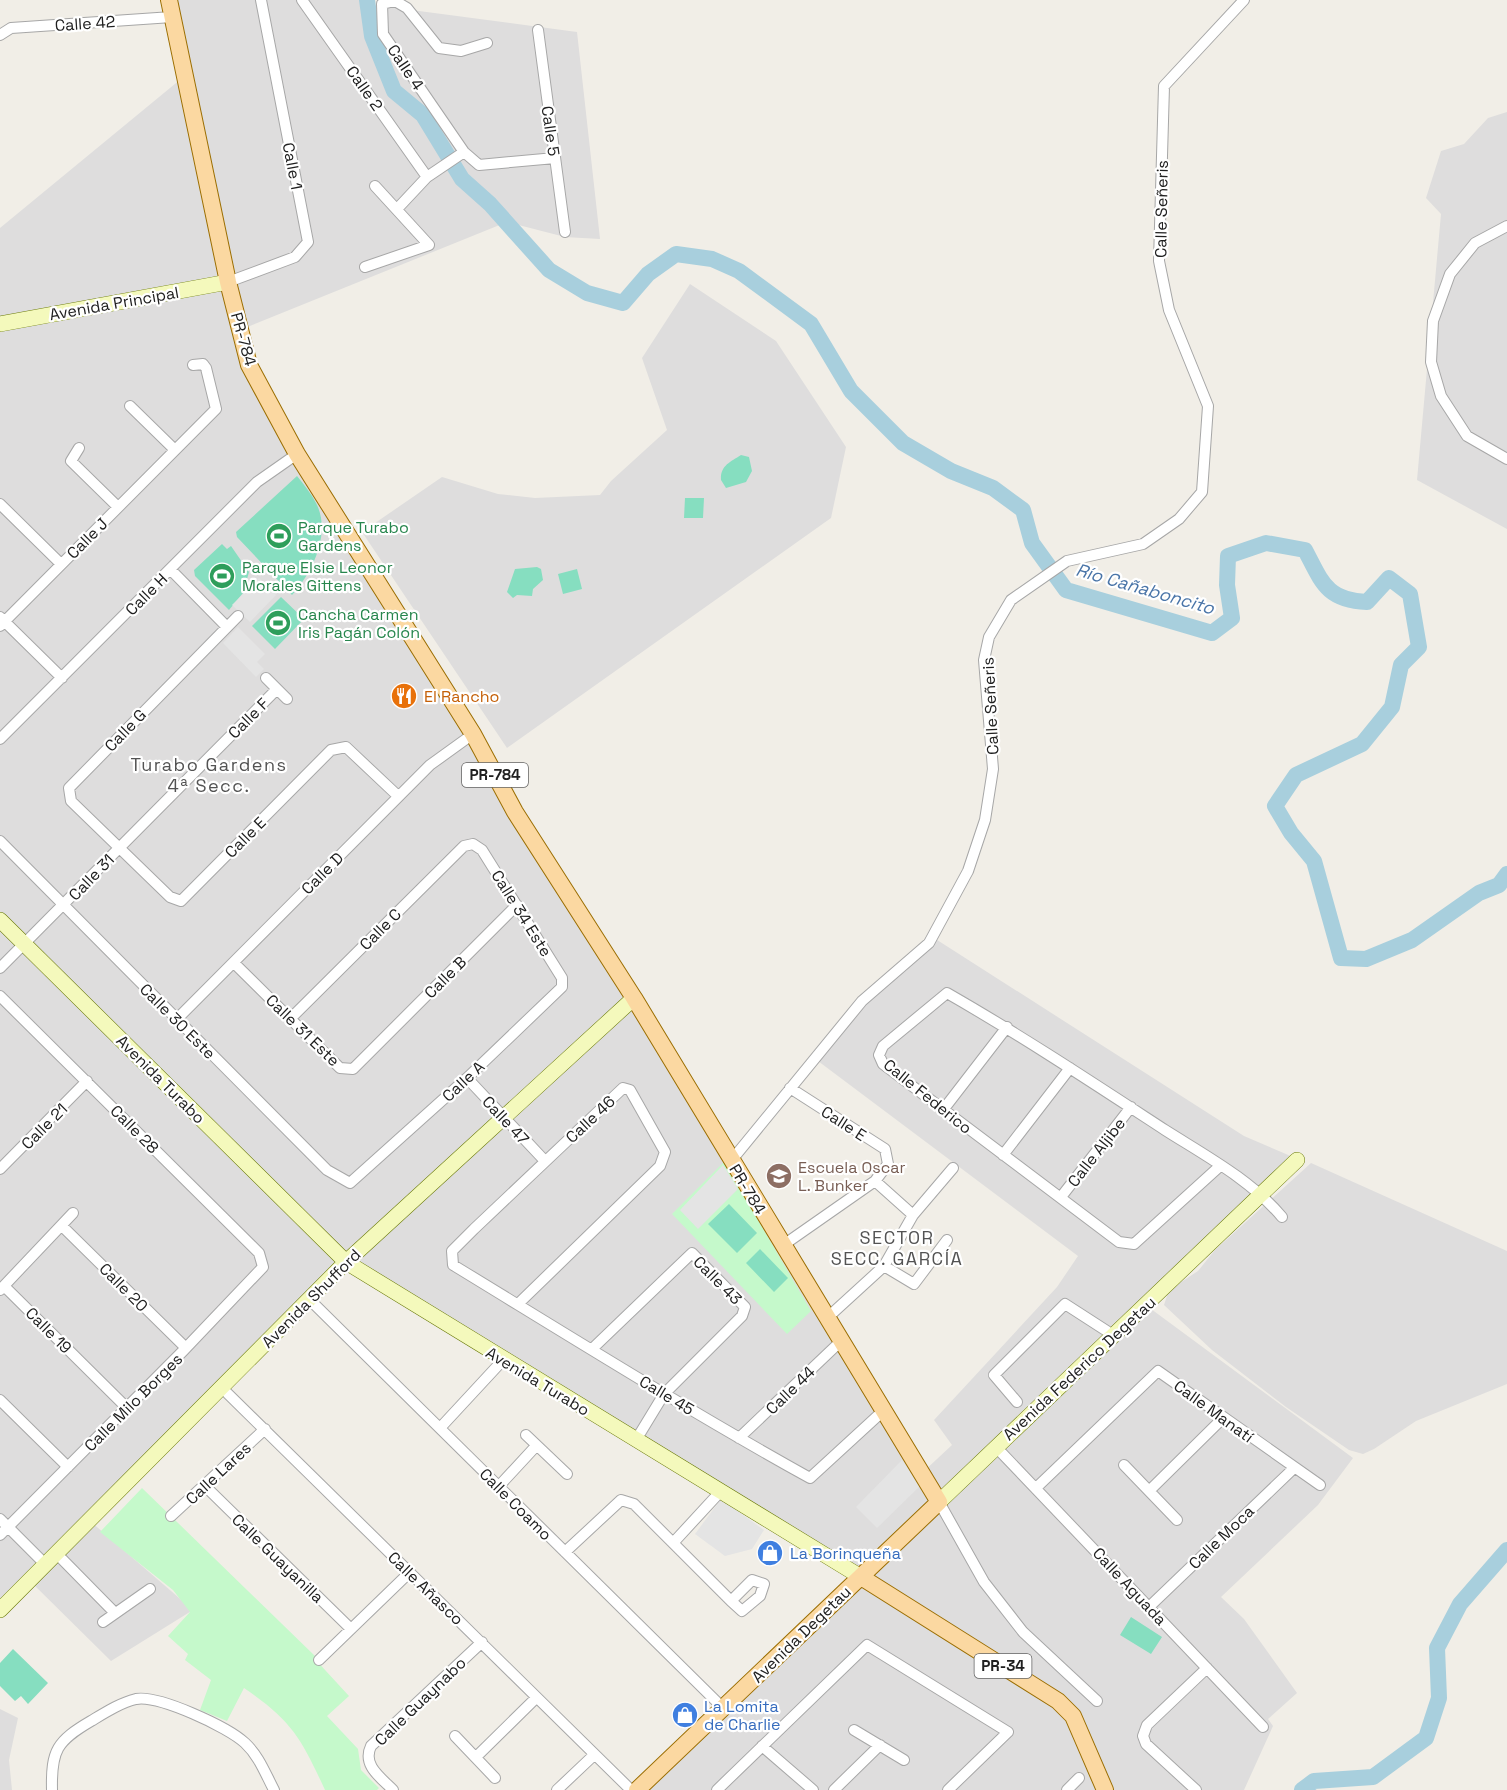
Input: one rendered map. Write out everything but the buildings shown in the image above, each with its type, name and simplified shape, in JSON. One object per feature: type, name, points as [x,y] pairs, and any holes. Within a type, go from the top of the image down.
[{"type":"main road","name":"PR-784","points":[[171,8],[228,282],[249,365],[297,454],[473,734],[515,812],[634,998],[826,1319],[939,1502]]},
{"type":"main road","name":"Avenida Federico Degetau","points":[[861,1577],[939,1502]]},
{"type":"main road","name":"Avenida Degetau","points":[[637,1790],[861,1577]]},
{"type":"main road","name":"Avenida Turabo","points":[[861,1577],[1058,1701],[1073,1716],[1105,1790]]},
{"type":"street","name":"Calle 1","points":[[228,282],[295,257],[308,242],[261,0]]},
{"type":"street","name":"Calle 2","points":[[302,0],[427,177]]},
{"type":"street","name":"Calle Señeris","points":[[731,1161],[862,1001],[929,943],[968,871],[986,820],[993,769],[984,660],[989,637],[1011,600],[1038,579],[1067,561],[1143,544],[1179,519],[1202,492],[1208,406],[1169,310],[1160,261],[1164,86],[1244,0]]},
{"type":"street","name":"Calle 4","points":[[487,43],[461,51],[439,48],[407,8],[395,1],[382,4],[383,34],[460,155],[479,165],[555,158]]},
{"type":"street","name":"Calle 42","points":[[0,35],[11,28],[171,8]]},
{"type":"street","name":"Calle 5","points":[[538,30],[565,232]]},
{"type":"street","points":[[397,209],[427,177],[460,155]]},
{"type":"street","points":[[365,267],[429,245],[375,186]]},
{"type":"street","points":[[1507,226],[1475,243],[1450,274],[1433,321],[1431,362],[1441,396],[1467,436],[1507,459]]},
{"type":"street","name":"Avenida Principal","points":[[0,324],[228,282]]},
{"type":"street","name":"Calle J","points":[[2,621],[216,409],[204,364],[193,365]]},
{"type":"street","points":[[130,406],[175,450]]},
{"type":"street","points":[[79,448],[71,461],[118,507]]},
{"type":"street","name":"Calle H","points":[[0,740],[257,482],[297,454]]},
{"type":"street","points":[[0,504],[61,564]]},
{"type":"street","points":[[171,570],[226,626]]},
{"type":"street","name":"Calle G","points":[[118,849],[71,801],[69,788],[238,616]]},
{"type":"street","points":[[2,621],[62,678]]},
{"type":"street","points":[[266,678],[287,699]]},
{"type":"street","name":"Calle F","points":[[118,849],[276,690]]},
{"type":"street","name":"Calle D","points":[[177,1019],[235,964],[430,765],[473,734]]},
{"type":"street","name":"Calle E","points":[[118,849],[170,897],[181,901],[331,750],[346,747],[398,796]]},
{"type":"street","name":"Calle 30 Este","points":[[0,841],[327,1170],[350,1183],[362,1172]]},
{"type":"street","name":"Calle 34 Este","points":[[473,844],[482,850],[517,905],[562,978],[562,987]]},
{"type":"street","name":"Calle C","points":[[291,1019],[464,846],[473,844]]},
{"type":"street","name":"Calle 31","points":[[0,968],[118,849]]},
{"type":"street","name":"Calle B","points":[[373,1049],[517,905]]},
{"type":"street","name":"Avenida Turabo","points":[[0,920],[346,1262],[861,1577]]},
{"type":"street","name":"Calle 31 Este","points":[[235,964],[340,1068],[354,1070],[373,1049]]},
{"type":"street","name":"Calle A","points":[[362,1172],[562,987]]},
{"type":"street","name":"Calle Federico","points":[[1220,1166],[1134,1244],[1119,1242],[883,1064],[879,1055],[883,1046],[947,993],[1007,1027],[1220,1166],[1263,1195],[1282,1217]]},
{"type":"street","name":"Calle 28","points":[[0,996],[259,1253],[263,1267]]},
{"type":"street","name":"Avenida Shufford","points":[[0,1610],[346,1262],[634,998]]},
{"type":"street","points":[[943,1110],[1007,1027]]},
{"type":"street","points":[[1003,1155],[1070,1068]]},
{"type":"street","name":"Calle 47","points":[[466,1078],[545,1161]]},
{"type":"street","name":"Calle 21","points":[[1,1167],[87,1081]]},
{"type":"street","name":"Calle 46","points":[[452,1251],[623,1088],[630,1090],[665,1152],[660,1166],[518,1304]]},
{"type":"street","name":"Calle E","points":[[790,1088],[885,1149],[888,1164],[874,1181]]},
{"type":"street","name":"Calle Aljibe","points":[[1061,1197],[1131,1107]]},
{"type":"street","name":"Avenida Federico Degetau","points":[[939,1502],[1263,1195],[1297,1160]]},
{"type":"street","points":[[826,1319],[884,1266],[913,1215],[953,1168]]},
{"type":"street","points":[[782,1246],[874,1181],[913,1215]]},
{"type":"street","name":"Calle 19","points":[[73,1213],[63,1227],[2,1288],[127,1408]]},
{"type":"street","name":"Calle 20","points":[[63,1227],[186,1348]]},
{"type":"street","points":[[884,1266],[914,1284],[947,1240]]},
{"type":"street","name":"Calle 45","points":[[452,1251],[453,1265],[664,1394],[810,1478],[883,1411]]},
{"type":"street","name":"Calle 43","points":[[592,1349],[692,1253],[745,1307],[742,1316],[664,1394],[636,1440]]},
{"type":"street","name":"Calle Milo Borges","points":[[3,1527],[127,1408],[263,1267]]},
{"type":"street","name":"Calle Coamo","points":[[309,1299],[723,1708]]},
{"type":"street","points":[[1017,1402],[994,1375],[1065,1304],[1113,1335]]},
{"type":"street","name":"Calle 44","points":[[739,1438],[841,1341]]},
{"type":"street","points":[[440,1428],[503,1360]]},
{"type":"street","name":"Calle Manatí","points":[[1037,1487],[1158,1371],[1320,1485]]},
{"type":"street","name":"Calle Añasco","points":[[221,1387],[631,1790]]},
{"type":"street","points":[[0,1400],[68,1467]]},
{"type":"street","points":[[1150,1490],[1223,1418]]},
{"type":"street","name":"Calle Lares","points":[[171,1516],[265,1429]]},
{"type":"street","points":[[526,1435],[567,1474]]},
{"type":"street","points":[[499,1486],[536,1446]]},
{"type":"street","name":"Calle Aguada","points":[[996,1447],[1037,1487],[1263,1727]]},
{"type":"street","points":[[1124,1465],[1177,1520]]},
{"type":"street","name":"Calle Moca","points":[[1149,1606],[1293,1468]]},
{"type":"street","name":"Calle Guayanilla","points":[[205,1486],[351,1629]]},
{"type":"street","points":[[673,1543],[720,1491]]},
{"type":"street","points":[[565,1552],[621,1500],[634,1504],[731,1600]]},
{"type":"street","points":[[939,1502],[984,1582],[1023,1632],[1097,1701]]},
{"type":"street","points":[[3,1527],[50,1558],[115,1612]]},
{"type":"street","points":[[319,1660],[410,1572]]},
{"type":"street","points":[[103,1622],[150,1589]]},
{"type":"street","name":"Calle Guaynabo","points":[[393,1790],[369,1765],[367,1755],[371,1746],[482,1642]]},
{"type":"street","points":[[717,1790],[867,1645],[1008,1732],[948,1790]]},
{"type":"street","points":[[1196,1790],[1146,1744],[1143,1736],[1147,1725],[1207,1668]]},
{"type":"street","points":[[476,1757],[536,1698]]},
{"type":"street","points":[[52,1790],[51,1764],[61,1740],[119,1704],[139,1699],[160,1700],[233,1733],[257,1756],[274,1790]]},
{"type":"street","points":[[854,1730],[904,1760]]},
{"type":"street","points":[[454,1736],[495,1778]]},
{"type":"street","points":[[834,1790],[880,1745]]},
{"type":"street","points":[[762,1746],[813,1790]]},
{"type":"street","points":[[557,1790],[594,1755]]},
{"type":"street","points":[[1067,1790],[1079,1778]]},
{"type":"shaded area","points":[[173,0],[365,0],[366,4],[577,32],[600,239],[565,237],[507,222],[240,330],[262,393],[922,1473],[952,1445],[934,1420],[1057,1287],[1078,1256],[814,1058],[866,998],[934,938],[1244,1136],[1300,1160],[1147,1306],[1353,1458],[1318,1505],[1221,1597],[1244,1619],[1297,1693],[1268,1719],[1273,1726],[1244,1790],[639,1790],[862,1577],[348,1262],[90,1521],[193,1610],[111,1661],[30,1581],[0,1612],[0,228],[187,74]]},
{"type":"shaded area","points":[[1507,112],[1507,529],[1417,480],[1441,214],[1426,198],[1441,151],[1464,144],[1488,118]]},
{"type":"shaded area","points":[[690,284],[776,341],[846,447],[831,518],[507,748],[362,532],[442,477],[498,494],[535,498],[600,495],[611,481],[667,430],[642,358]]},
{"type":"shaded area","points":[[259,578],[276,595],[250,622],[232,605]]},
{"type":"shaded area","points":[[238,627],[265,654],[257,662],[264,669],[256,677],[223,643]]},
{"type":"shaded area","points":[[1311,1163],[1507,1251],[1507,1384],[1416,1421],[1363,1454],[1349,1450],[1286,1407],[1212,1350],[1164,1305],[1169,1290],[1198,1271],[1215,1250]]},
{"type":"shaded area","points":[[723,1165],[738,1189],[698,1229],[680,1210]]},
{"type":"shaded area","points":[[902,1460],[920,1486],[877,1528],[856,1507]]},
{"type":"shaded area","points":[[721,1499],[764,1530],[752,1549],[725,1556],[695,1534]]},
{"type":"shaded area","points":[[0,1709],[18,1718],[9,1760],[12,1790],[0,1790]]},
{"type":"green space","points":[[741,455],[749,457],[752,471],[746,482],[726,488],[721,480],[722,471],[726,465]]},
{"type":"green space","name":"Parque Turabo Gardens","points":[[297,476],[316,503],[322,527],[318,552],[313,564],[292,595],[237,537],[236,532]]},
{"type":"green space","points":[[685,498],[704,498],[703,518],[684,518]]},
{"type":"green space","name":"Parque Elsie Leonor Morales Gittens","points":[[222,544],[227,549],[231,546],[249,572],[243,593],[229,610],[195,576],[194,570]]},
{"type":"green space","points":[[537,567],[541,569],[543,580],[533,589],[532,596],[517,595],[513,598],[507,592],[515,569]]},
{"type":"green space","points":[[577,569],[582,589],[563,594],[558,574]]},
{"type":"green space","name":"Cancha Carmen Iris Pagán Colón","points":[[281,597],[304,619],[275,649],[252,626]]},
{"type":"green space","points":[[724,1162],[811,1311],[787,1334],[672,1214]]},
{"type":"green space","points":[[729,1204],[757,1233],[737,1253],[708,1224]]},
{"type":"green space","points":[[760,1249],[788,1278],[774,1292],[746,1263]]},
{"type":"green space","points":[[142,1488],[315,1656],[314,1658],[349,1696],[327,1716],[358,1749],[361,1770],[379,1788],[377,1790],[325,1790],[294,1732],[274,1711],[244,1688],[227,1721],[200,1710],[211,1680],[185,1660],[188,1654],[168,1636],[190,1612],[173,1590],[100,1532]]},
{"type":"green space","points":[[1131,1617],[1162,1637],[1151,1654],[1120,1635]]},
{"type":"green space","points":[[13,1649],[48,1683],[28,1704],[21,1696],[15,1701],[0,1686],[0,1663]]},
{"type":"waterway","name":"Río Cañaboncito","points":[[367,0],[372,36],[394,91],[423,115],[462,179],[490,204],[549,270],[587,293],[623,303],[648,274],[676,254],[712,259],[739,271],[811,324],[851,391],[903,443],[951,471],[993,488],[1023,510],[1032,543],[1066,590],[1212,633],[1232,618],[1227,585],[1228,556],[1266,543],[1305,550],[1321,580],[1342,598],[1367,602],[1389,578],[1410,594],[1419,647],[1401,665],[1392,707],[1362,744],[1296,775],[1275,806],[1291,833],[1314,861],[1341,958],[1366,959],[1412,940],[1479,893],[1499,885],[1507,874]]},
{"type":"waterway","points":[[1302,1790],[1314,1781],[1373,1777],[1426,1738],[1439,1698],[1437,1648],[1460,1604],[1507,1550]]},
{"type":"place","name":"Parque Turabo Gardens","points":[[279,536]]},
{"type":"place","name":"Parque Elsie Leonor Morales Gittens","points":[[222,576]]},
{"type":"place","name":"Cancha Carmen Iris Pagán Colón","points":[[278,623]]},
{"type":"place","name":"El Rancho","points":[[404,696]]},
{"type":"place","name":"Escuela Oscar L. Bunker","points":[[779,1176]]},
{"type":"place","name":"La Borinqueña","points":[[770,1553]]},
{"type":"place","name":"La Lomita de Charlie","points":[[685,1715]]},
{"type":"district","name":"Turabo Gardens 4ª Secc.","points":[[209,775]]},
{"type":"district","name":"SECTOR SECC. GARCÍA","points":[[897,1248]]}]
